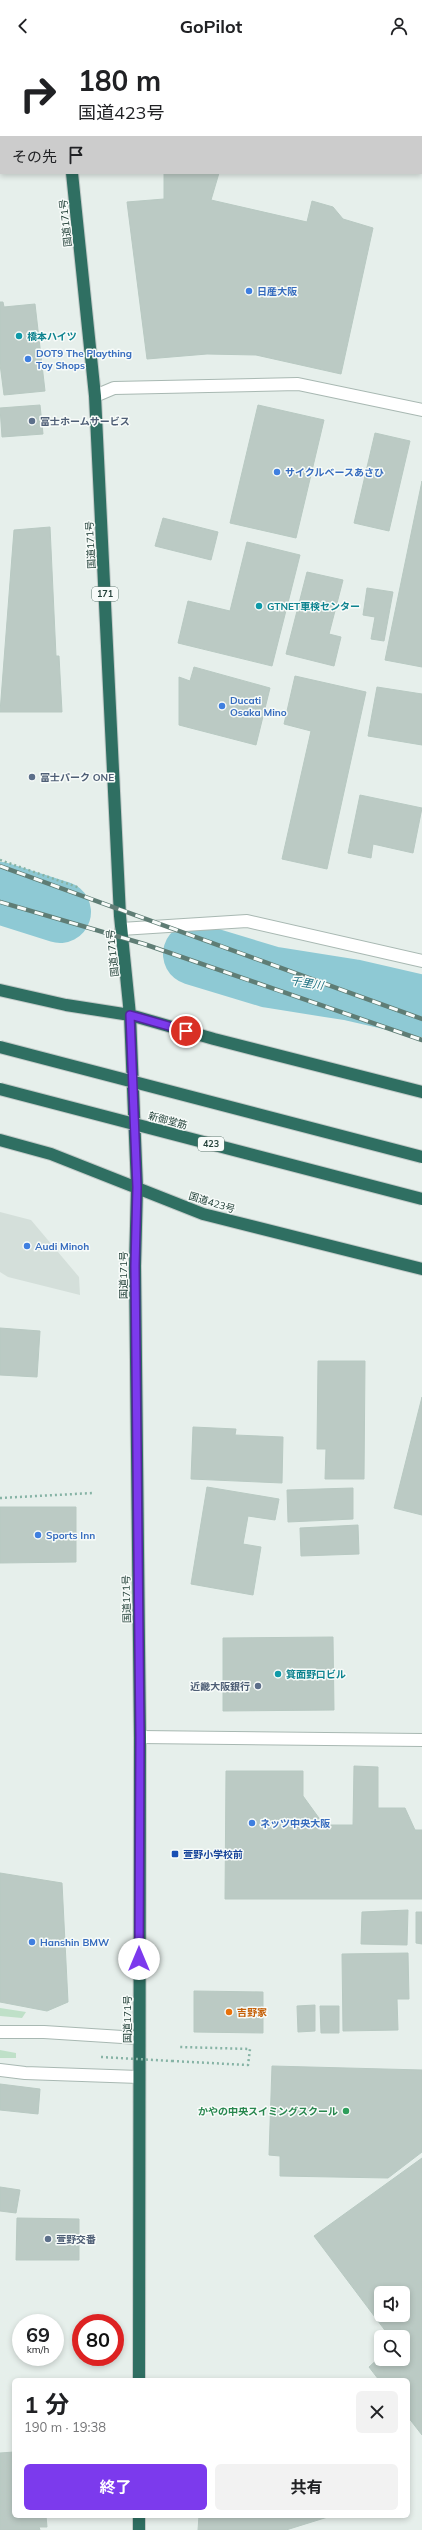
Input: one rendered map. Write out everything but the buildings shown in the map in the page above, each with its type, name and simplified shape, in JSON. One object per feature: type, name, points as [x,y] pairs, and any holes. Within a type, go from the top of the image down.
[{"type":"highway","name":"国道171号","points":[[72,174],[95,396],[121,929],[130,1015],[137,1187],[135,1274],[140,1737],[138,2038],[139,2378]]},
{"type":"highway","points":[[0,990],[66,1006],[130,1015],[214,1039],[422,1092]]},
{"type":"highway","points":[[0,1047],[422,1157]]},
{"type":"highway","name":"新御堂筋","points":[[0,1089],[422,1199]]},
{"type":"highway","name":"国道423号","points":[[0,1140],[52,1154],[203,1214],[422,1269]]},
{"type":"highway","points":[[139,2518],[139,2530]]},
{"type":"street","points":[[95,396],[114,388],[298,384],[422,410]]},
{"type":"street","points":[[121,929],[247,921],[422,961]]},
{"type":"street","points":[[140,1737],[422,1740]]},
{"type":"street","points":[[0,2032],[44,2032],[138,2038]]},
{"type":"street","points":[[0,2070],[25,2073],[139,2077]]},
{"type":"path","points":[[0,860],[80,888]]},
{"type":"path","points":[[0,1498],[93,1493]]},
{"type":"path","points":[[101,2057],[248,2065],[250,2049],[180,2047]]},
{"type":"shaded area","name":"Audi Minoh","points":[[0,1212],[31,1220],[79,1277],[80,1295],[8,1277],[0,1272]]},
{"type":"green space","points":[[0,2008],[26,2012],[22,2018],[0,2016]]},
{"type":"green space","points":[[0,2050],[16,2053],[16,2058],[0,2058]]},
{"type":"waterway","name":"千里川","points":[[0,893],[60,912]]},
{"type":"waterway","name":"千里川","points":[[194,954],[270,977],[352,990],[422,1006]]},
{"type":"railway","points":[[0,866],[422,1019]]},
{"type":"railway","points":[[0,902],[144,944],[422,1040]]},
{"type":"place","name":"日産大阪","points":[[249,291]]},
{"type":"place","name":"橋本ハイツ","points":[[19,336]]},
{"type":"place","name":"DOT9 The Plaything Toy Shops","points":[[28,359]]},
{"type":"place","name":"富士ホームサービス","points":[[32,421]]},
{"type":"place","name":"サイクルベースあさひ","points":[[277,472]]},
{"type":"place","name":"GTNET車検センター","points":[[259,606]]},
{"type":"place","name":"Ducati Osaka Mino","points":[[222,706]]},
{"type":"place","name":"富士パーク ONE","points":[[32,777]]},
{"type":"place","name":"Audi Minoh","points":[[27,1246]]},
{"type":"place","name":"Sports Inn","points":[[38,1535]]},
{"type":"place","name":"箕面野口ビル","points":[[278,1674]]},
{"type":"place","name":"近畿大阪銀行","points":[[258,1686]]},
{"type":"place","name":"ネッツ中央大阪","points":[[252,1823]]},
{"type":"place","name":"萱野小学校前","points":[[175,1854]]},
{"type":"place","name":"Hanshin BMW","points":[[32,1942]]},
{"type":"place","name":"吉野家","points":[[229,2012]]},
{"type":"place","name":"かやの中央スイミングスクール","points":[[346,2111]]},
{"type":"place","name":"萱野交番","points":[[48,2239]]},
{"type":"route","points":[[139,1959],[140,1737],[135,1266],[137,1187],[130,1015],[186,1031]]}]
